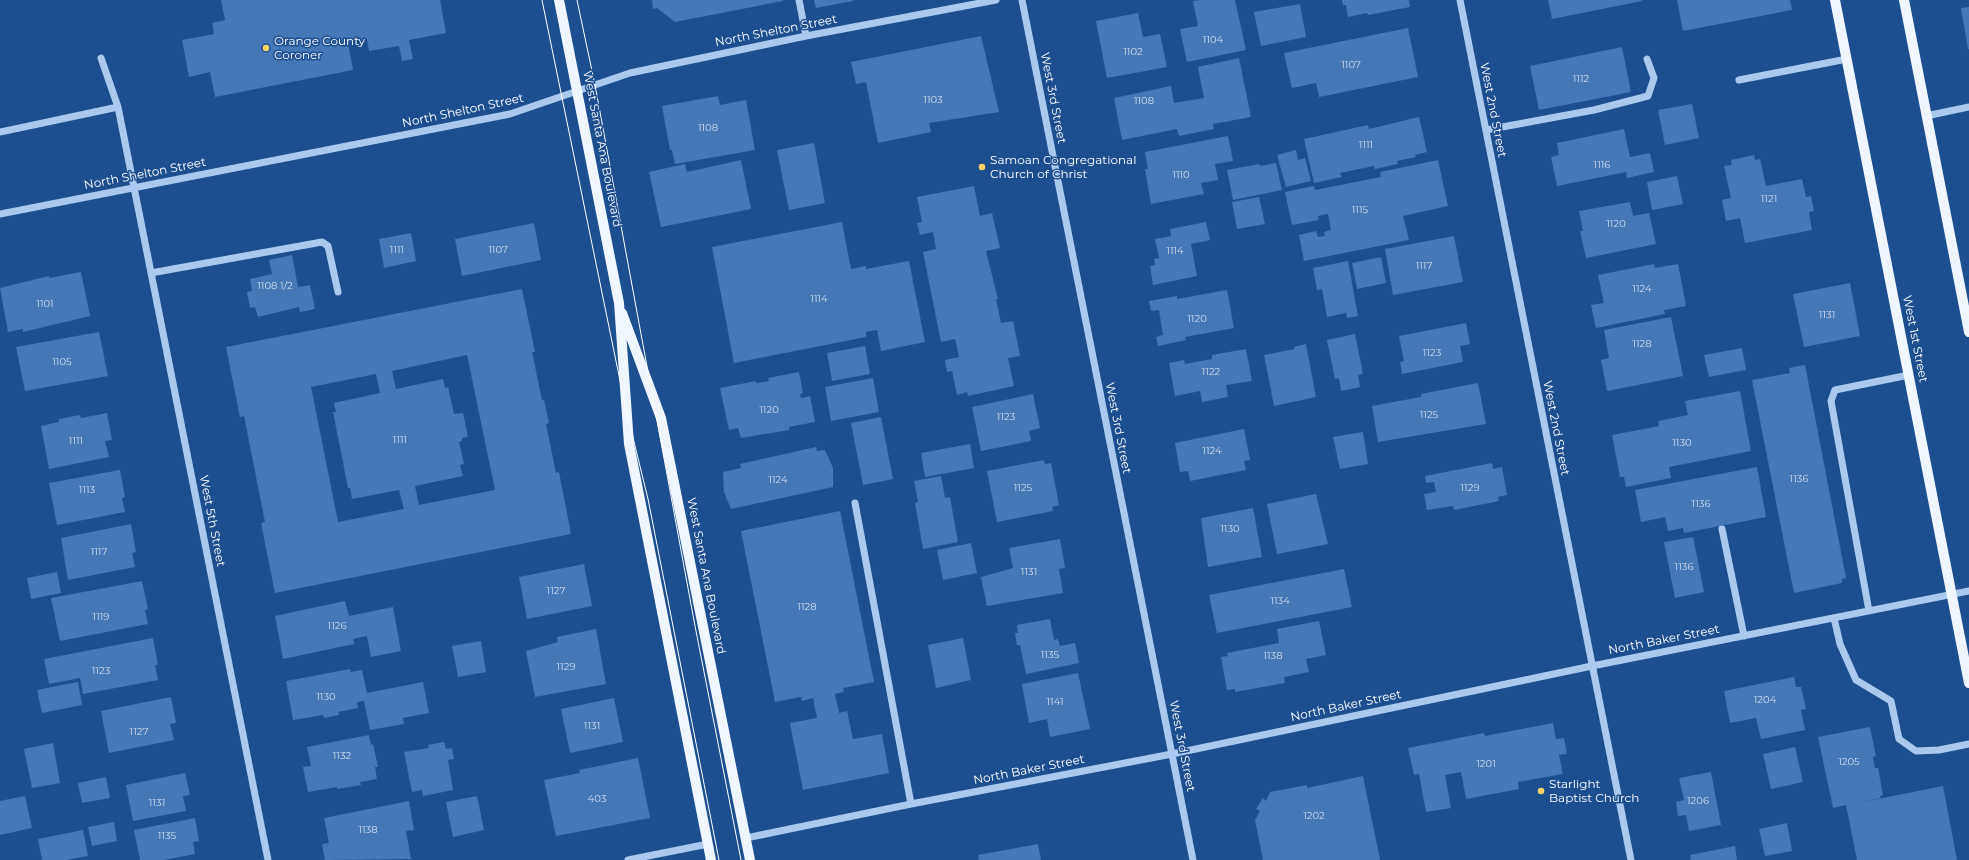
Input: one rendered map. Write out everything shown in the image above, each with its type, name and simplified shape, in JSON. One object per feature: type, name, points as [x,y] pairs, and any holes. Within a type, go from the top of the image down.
[{"type":"main road","name":"West Santa Ana Boulevard","points":[[559,0],[619,303],[629,444],[711,860]]},
{"type":"main road","name":"West 1st Street","points":[[1835,0],[1969,683]]},
{"type":"main road","points":[[1904,0],[1969,332]]},
{"type":"main road","name":"West Santa Ana Boulevard","points":[[619,303],[661,418],[750,860]]},
{"type":"street","points":[[799,0],[806,36]]},
{"type":"street","name":"North Shelton Street","points":[[0,214],[510,114],[630,73],[806,36],[996,0]]},
{"type":"street","name":"West 3rd Street","points":[[1022,0],[1193,860]]},
{"type":"street","name":"West 2nd Street","points":[[1460,0],[1631,860]]},
{"type":"street","name":"West 5th Street","points":[[102,58],[118,107],[268,860]]},
{"type":"street","points":[[1486,130],[1594,110],[1648,96],[1654,78],[1647,59]]},
{"type":"street","points":[[1739,80],[1847,59]]},
{"type":"street","points":[[0,132],[118,107]]},
{"type":"street","points":[[1926,116],[1969,107]]},
{"type":"street","points":[[151,273],[322,242],[328,246],[338,292]]},
{"type":"street","points":[[1869,611],[1831,401],[1835,390],[1909,375]]},
{"type":"street","points":[[855,503],[912,804]]},
{"type":"street","points":[[1722,529],[1744,636]]},
{"type":"street","name":"North Baker Street","points":[[746,838],[912,804],[1172,754],[1592,666],[1969,592]]},
{"type":"street","points":[[1834,618],[1840,644],[1856,680],[1891,701],[1899,738],[1916,751],[1939,750],[1969,744]]},
{"type":"street","points":[[628,860],[708,844]]},
{"type":"building","name":"Orange County Coroner","points":[[221,0],[440,0],[446,33],[409,40],[413,59],[402,61],[399,46],[369,51],[367,39],[348,43],[353,70],[215,97],[210,72],[189,77],[182,40],[214,34],[212,23],[225,20]]},
{"type":"building","points":[[652,0],[783,1],[675,22],[657,8],[653,9]]},
{"type":"building","points":[[814,0],[853,0],[853,1],[816,8]]},
{"type":"building","points":[[1235,0],[1246,50],[1187,62],[1180,29],[1198,26],[1193,1]]},
{"type":"building","points":[[1342,0],[1409,0],[1410,7],[1368,15],[1367,13],[1348,17],[1346,5],[1343,5]]},
{"type":"building","points":[[1548,0],[1642,0],[1642,1],[1552,19]]},
{"type":"building","points":[[1677,0],[1790,0],[1792,10],[1683,31]]},
{"type":"building","points":[[1300,4],[1306,37],[1261,46],[1254,12]]},
{"type":"building","points":[[1969,7],[1969,49],[1968,49],[1961,8]]},
{"type":"building","points":[[1138,13],[1143,37],[1160,34],[1167,67],[1107,78],[1096,21]]},
{"type":"building","points":[[1408,28],[1418,77],[1319,97],[1316,83],[1292,88],[1284,53]]},
{"type":"building","points":[[981,36],[999,112],[929,123],[931,132],[878,143],[866,82],[856,84],[851,62]]},
{"type":"building","points":[[1622,47],[1631,92],[1539,110],[1530,66]]},
{"type":"building","points":[[1239,58],[1251,117],[1213,124],[1214,129],[1179,136],[1177,129],[1122,140],[1114,98],[1171,86],[1174,103],[1204,98],[1198,67]]},
{"type":"building","points":[[718,96],[720,105],[746,100],[755,150],[675,164],[672,150],[670,150],[662,106]]},
{"type":"building","points":[[1692,104],[1699,138],[1665,145],[1658,110]]},
{"type":"building","points":[[1419,117],[1427,152],[1415,155],[1416,157],[1397,161],[1398,164],[1375,169],[1374,166],[1340,173],[1342,177],[1314,183],[1304,139],[1368,125],[1369,129]]},
{"type":"building","points":[[1624,129],[1630,157],[1650,153],[1654,172],[1627,178],[1626,172],[1557,186],[1551,157],[1559,155],[1557,143]]},
{"type":"building","points":[[1228,136],[1233,161],[1215,164],[1218,180],[1201,183],[1204,194],[1151,204],[1145,169],[1148,169],[1145,152]]},
{"type":"building","points":[[814,143],[825,203],[789,210],[777,150]]},
{"type":"building","points":[[1296,150],[1298,160],[1305,158],[1311,181],[1286,187],[1277,155]]},
{"type":"building","points":[[1754,155],[1755,160],[1760,159],[1766,186],[1802,179],[1806,197],[1811,196],[1814,211],[1809,212],[1812,230],[1745,243],[1740,218],[1726,221],[1722,200],[1731,198],[1724,166],[1732,165],[1731,160]]},
{"type":"building","points":[[741,160],[751,209],[661,227],[649,172],[685,164],[687,172]]},
{"type":"building","points":[[1438,160],[1448,206],[1403,216],[1409,240],[1304,261],[1299,235],[1316,231],[1318,237],[1325,236],[1324,232],[1331,230],[1328,214],[1318,216],[1319,220],[1292,225],[1285,192],[1314,186],[1315,190],[1381,177],[1380,172]]},
{"type":"building","points":[[1276,163],[1282,190],[1233,200],[1227,170],[1259,164],[1260,166]]},
{"type":"building","points":[[1677,176],[1683,204],[1652,210],[1647,182]]},
{"type":"building","points":[[974,186],[980,216],[992,213],[1000,248],[986,251],[998,299],[996,299],[1001,323],[1013,321],[1020,356],[1008,358],[1014,386],[968,396],[967,392],[957,395],[952,371],[947,372],[945,360],[959,357],[955,339],[941,342],[923,252],[936,249],[933,232],[920,235],[917,223],[922,222],[917,197]]},
{"type":"building","points":[[1259,197],[1265,224],[1237,229],[1232,202]]},
{"type":"building","points":[[1630,202],[1633,216],[1649,213],[1656,244],[1586,258],[1580,231],[1583,231],[1579,211]]},
{"type":"building","points":[[842,222],[851,269],[866,266],[866,269],[909,261],[925,342],[881,351],[877,330],[866,332],[866,337],[734,363],[712,247]]},
{"type":"building","points":[[1206,222],[1210,240],[1191,244],[1197,276],[1153,285],[1150,266],[1155,265],[1154,259],[1159,258],[1155,239],[1171,236],[1170,229]]},
{"type":"building","points":[[534,223],[541,260],[462,276],[455,239]]},
{"type":"building","points":[[411,233],[416,261],[384,268],[379,239]]},
{"type":"building","points":[[1454,236],[1463,282],[1393,295],[1385,249]]},
{"type":"building","points":[[292,255],[298,287],[310,285],[315,309],[300,312],[299,307],[258,317],[255,307],[250,308],[247,292],[252,291],[250,279],[272,274],[269,260]]},
{"type":"building","points":[[1381,257],[1386,283],[1357,289],[1352,263]]},
{"type":"building","points":[[1348,261],[1358,316],[1347,318],[1346,313],[1327,317],[1322,289],[1317,290],[1313,268]]},
{"type":"building","points":[[1654,264],[1655,268],[1678,264],[1686,306],[1664,310],[1665,314],[1596,328],[1591,305],[1604,303],[1598,275]]},
{"type":"building","points":[[81,272],[90,316],[23,332],[23,329],[8,332],[0,288],[49,276],[49,278]]},
{"type":"building","points":[[1850,283],[1860,336],[1804,347],[1793,294]]},
{"type":"building","points":[[522,289],[535,352],[532,352],[542,400],[544,400],[549,423],[546,424],[556,473],[559,472],[571,534],[275,593],[261,523],[265,522],[244,416],[240,417],[226,347]],"holes":[[[467,355],[495,490],[419,505],[415,486],[463,476],[460,465],[464,464],[459,442],[462,441],[462,438],[468,437],[463,413],[454,414],[448,387],[445,388],[443,379],[396,389],[392,371]],[[376,374],[380,393],[334,403],[336,412],[333,412],[348,488],[350,488],[352,499],[399,490],[404,509],[338,522],[311,387]]]},
{"type":"building","points":[[1227,290],[1234,328],[1185,337],[1186,340],[1158,346],[1156,337],[1163,335],[1159,310],[1151,311],[1149,301],[1177,296],[1177,299]]},
{"type":"building","points":[[1671,317],[1683,376],[1607,391],[1601,360],[1609,358],[1604,330]]},
{"type":"building","points":[[1466,323],[1470,344],[1460,346],[1463,362],[1402,374],[1400,362],[1404,361],[1399,336]]},
{"type":"building","points":[[99,332],[108,376],[25,391],[16,347]]},
{"type":"building","points":[[1355,334],[1363,374],[1358,375],[1360,387],[1341,391],[1339,378],[1335,379],[1327,340]]},
{"type":"building","points":[[1306,344],[1316,397],[1274,406],[1264,355],[1295,349],[1294,347]]},
{"type":"building","points":[[865,346],[870,374],[832,381],[827,353]]},
{"type":"building","points":[[1742,348],[1746,370],[1709,377],[1704,355]]},
{"type":"building","points":[[1246,349],[1252,381],[1226,385],[1228,397],[1202,402],[1200,391],[1175,396],[1169,363],[1184,360],[1185,364],[1212,359],[1212,355]]},
{"type":"building","points":[[1805,365],[1846,578],[1842,579],[1842,583],[1794,593],[1752,380],[1790,373],[1789,368]]},
{"type":"building","points":[[799,372],[803,393],[800,394],[801,398],[810,396],[815,422],[789,427],[789,430],[741,438],[738,428],[729,430],[720,388],[756,381],[756,383],[769,381],[768,378]]},
{"type":"building","points":[[873,378],[879,412],[831,421],[825,387]]},
{"type":"building","points":[[1478,383],[1486,424],[1378,442],[1372,406],[1421,397],[1421,394]]},
{"type":"building","points":[[1740,391],[1751,451],[1669,467],[1671,478],[1626,487],[1624,477],[1620,477],[1612,435],[1659,426],[1658,421],[1688,415],[1685,401]]},
{"type":"building","points":[[1033,394],[1040,428],[1029,431],[1031,441],[981,451],[972,407]]},
{"type":"building","points":[[107,413],[112,440],[105,441],[109,457],[49,469],[41,426],[59,422],[59,419],[80,415],[81,418]]},
{"type":"building","points":[[881,417],[893,479],[863,485],[851,423]]},
{"type":"building","points":[[1244,429],[1250,460],[1244,461],[1246,470],[1190,481],[1188,471],[1180,472],[1175,443]]},
{"type":"building","points":[[1363,432],[1368,464],[1340,469],[1333,437]]},
{"type":"building","points":[[970,444],[974,468],[925,477],[921,453]]},
{"type":"building","points":[[816,447],[817,451],[825,450],[833,468],[833,487],[731,509],[724,492],[723,472],[741,468],[740,464]]},
{"type":"building","points":[[1044,460],[1045,464],[1051,463],[1059,505],[1052,507],[1053,511],[997,522],[987,471]]},
{"type":"building","points":[[1492,463],[1493,469],[1502,467],[1507,495],[1498,497],[1499,501],[1454,510],[1453,506],[1427,510],[1424,494],[1436,492],[1434,482],[1426,483],[1425,476]]},
{"type":"building","points":[[1757,467],[1766,517],[1684,533],[1683,528],[1668,531],[1665,517],[1641,522],[1635,490]]},
{"type":"building","points":[[120,470],[125,497],[122,498],[125,512],[57,525],[49,483]]},
{"type":"building","points":[[941,476],[945,498],[950,497],[958,542],[923,549],[915,503],[918,502],[914,481]]},
{"type":"building","points":[[1316,494],[1328,544],[1277,554],[1267,504]]},
{"type":"building","points":[[1253,508],[1262,557],[1208,567],[1201,518]]},
{"type":"building","points":[[840,511],[874,682],[843,688],[844,692],[835,694],[839,713],[847,711],[853,739],[882,734],[889,773],[803,790],[790,723],[817,718],[813,698],[802,701],[801,697],[775,702],[741,531]]},
{"type":"building","points":[[131,524],[136,552],[132,553],[135,567],[68,580],[61,538]]},
{"type":"building","points":[[1693,537],[1704,592],[1675,598],[1664,542]]},
{"type":"building","points":[[1060,539],[1065,568],[1059,569],[1063,593],[987,606],[981,577],[1013,568],[1009,548]]},
{"type":"building","points":[[971,543],[977,573],[943,580],[937,550]]},
{"type":"building","points":[[584,564],[592,606],[527,619],[519,577]]},
{"type":"building","points":[[1344,569],[1352,607],[1217,633],[1209,595]]},
{"type":"building","points":[[57,572],[61,593],[31,599],[27,578]]},
{"type":"building","points":[[142,581],[148,609],[145,610],[148,624],[60,641],[51,598]]},
{"type":"building","points":[[345,601],[349,616],[393,607],[401,651],[371,657],[367,636],[353,639],[354,644],[283,659],[275,616]]},
{"type":"building","points":[[1050,619],[1054,640],[1058,639],[1060,646],[1075,643],[1079,663],[1026,674],[1020,645],[1017,645],[1015,633],[1018,633],[1017,625]]},
{"type":"building","points":[[1319,621],[1326,655],[1306,659],[1309,672],[1284,677],[1285,683],[1235,692],[1235,689],[1227,690],[1221,657],[1228,656],[1227,653],[1279,643],[1277,629]]},
{"type":"building","points":[[596,629],[606,684],[535,697],[526,651],[558,642],[557,637]]},
{"type":"building","points":[[153,638],[158,665],[155,665],[158,680],[83,694],[80,678],[49,684],[44,659]]},
{"type":"building","points":[[963,638],[971,680],[936,688],[928,645]]},
{"type":"building","points":[[481,641],[486,672],[458,677],[452,646]]},
{"type":"building","points":[[350,669],[351,672],[362,670],[367,693],[423,682],[429,713],[403,718],[404,724],[370,730],[364,701],[357,702],[358,708],[338,712],[339,715],[324,718],[323,715],[293,720],[286,681]]},
{"type":"building","points":[[1078,673],[1090,729],[1050,737],[1047,719],[1029,723],[1022,684]]},
{"type":"building","points":[[1794,677],[1796,687],[1801,687],[1806,709],[1801,710],[1805,730],[1761,739],[1756,718],[1730,723],[1724,691]]},
{"type":"building","points":[[78,682],[82,705],[42,713],[37,690]]},
{"type":"building","points":[[171,697],[176,723],[170,724],[174,740],[109,753],[101,711]]},
{"type":"building","points":[[614,698],[623,742],[570,753],[561,709]]},
{"type":"building","points":[[1553,723],[1556,739],[1564,738],[1567,754],[1559,755],[1563,774],[1518,782],[1519,789],[1466,799],[1461,772],[1445,775],[1451,808],[1426,812],[1419,774],[1414,775],[1408,748],[1484,733],[1485,736]]},
{"type":"building","points":[[1870,727],[1876,756],[1873,757],[1875,768],[1878,768],[1883,795],[1880,796],[1881,798],[1853,804],[1943,786],[1957,860],[1857,860],[1846,805],[1833,808],[1818,737]]},
{"type":"building","points":[[369,735],[371,745],[373,744],[378,767],[375,767],[377,779],[360,782],[361,785],[308,792],[303,767],[311,766],[307,747]]},
{"type":"building","points":[[444,742],[446,749],[452,748],[454,759],[448,760],[453,790],[423,796],[422,790],[412,792],[404,752],[429,748],[428,745]]},
{"type":"building","points":[[53,743],[60,783],[32,788],[24,749]]},
{"type":"building","points":[[1795,747],[1803,782],[1771,789],[1763,754]]},
{"type":"building","points":[[638,758],[650,818],[556,836],[544,780],[580,773],[579,770]]},
{"type":"building","points":[[1711,772],[1721,825],[1689,831],[1686,815],[1678,816],[1676,802],[1684,800],[1679,778]]},
{"type":"building","points":[[185,773],[190,795],[183,796],[186,811],[133,821],[126,785]]},
{"type":"building","points":[[1363,776],[1380,860],[1263,860],[1255,820],[1260,811],[1256,809],[1263,798],[1266,801],[1270,792],[1307,785],[1307,788]]},
{"type":"building","points":[[106,777],[110,798],[82,803],[78,783]]},
{"type":"building","points":[[25,796],[32,828],[0,835],[0,801]]},
{"type":"building","points":[[477,796],[484,830],[453,837],[446,802]]},
{"type":"building","points":[[409,801],[414,830],[406,831],[411,859],[325,860],[322,844],[329,843],[324,818]]},
{"type":"building","points":[[195,818],[199,841],[193,842],[195,854],[164,860],[140,860],[134,830]]},
{"type":"building","points":[[114,822],[117,841],[92,846],[88,827]]},
{"type":"building","points":[[1787,823],[1792,851],[1765,856],[1759,829]]},
{"type":"building","points":[[83,830],[88,856],[66,860],[42,860],[38,839]]},
{"type":"building","points":[[1038,844],[1041,860],[979,860],[978,855]]},
{"type":"building","points":[[1735,846],[1737,860],[1691,860],[1690,855]]},
{"type":"tram line","points":[[542,0],[625,405],[648,499],[719,860]]},
{"type":"tram line","points":[[577,0],[595,85],[695,626],[741,860]]},
{"type":"place","name":"Orange County Coroner","points":[[266,48]]},
{"type":"place","name":"Samoan Congregational Church of Christ","points":[[982,167]]},
{"type":"place","name":"Starlight Baptist Church","points":[[1541,791]]}]
